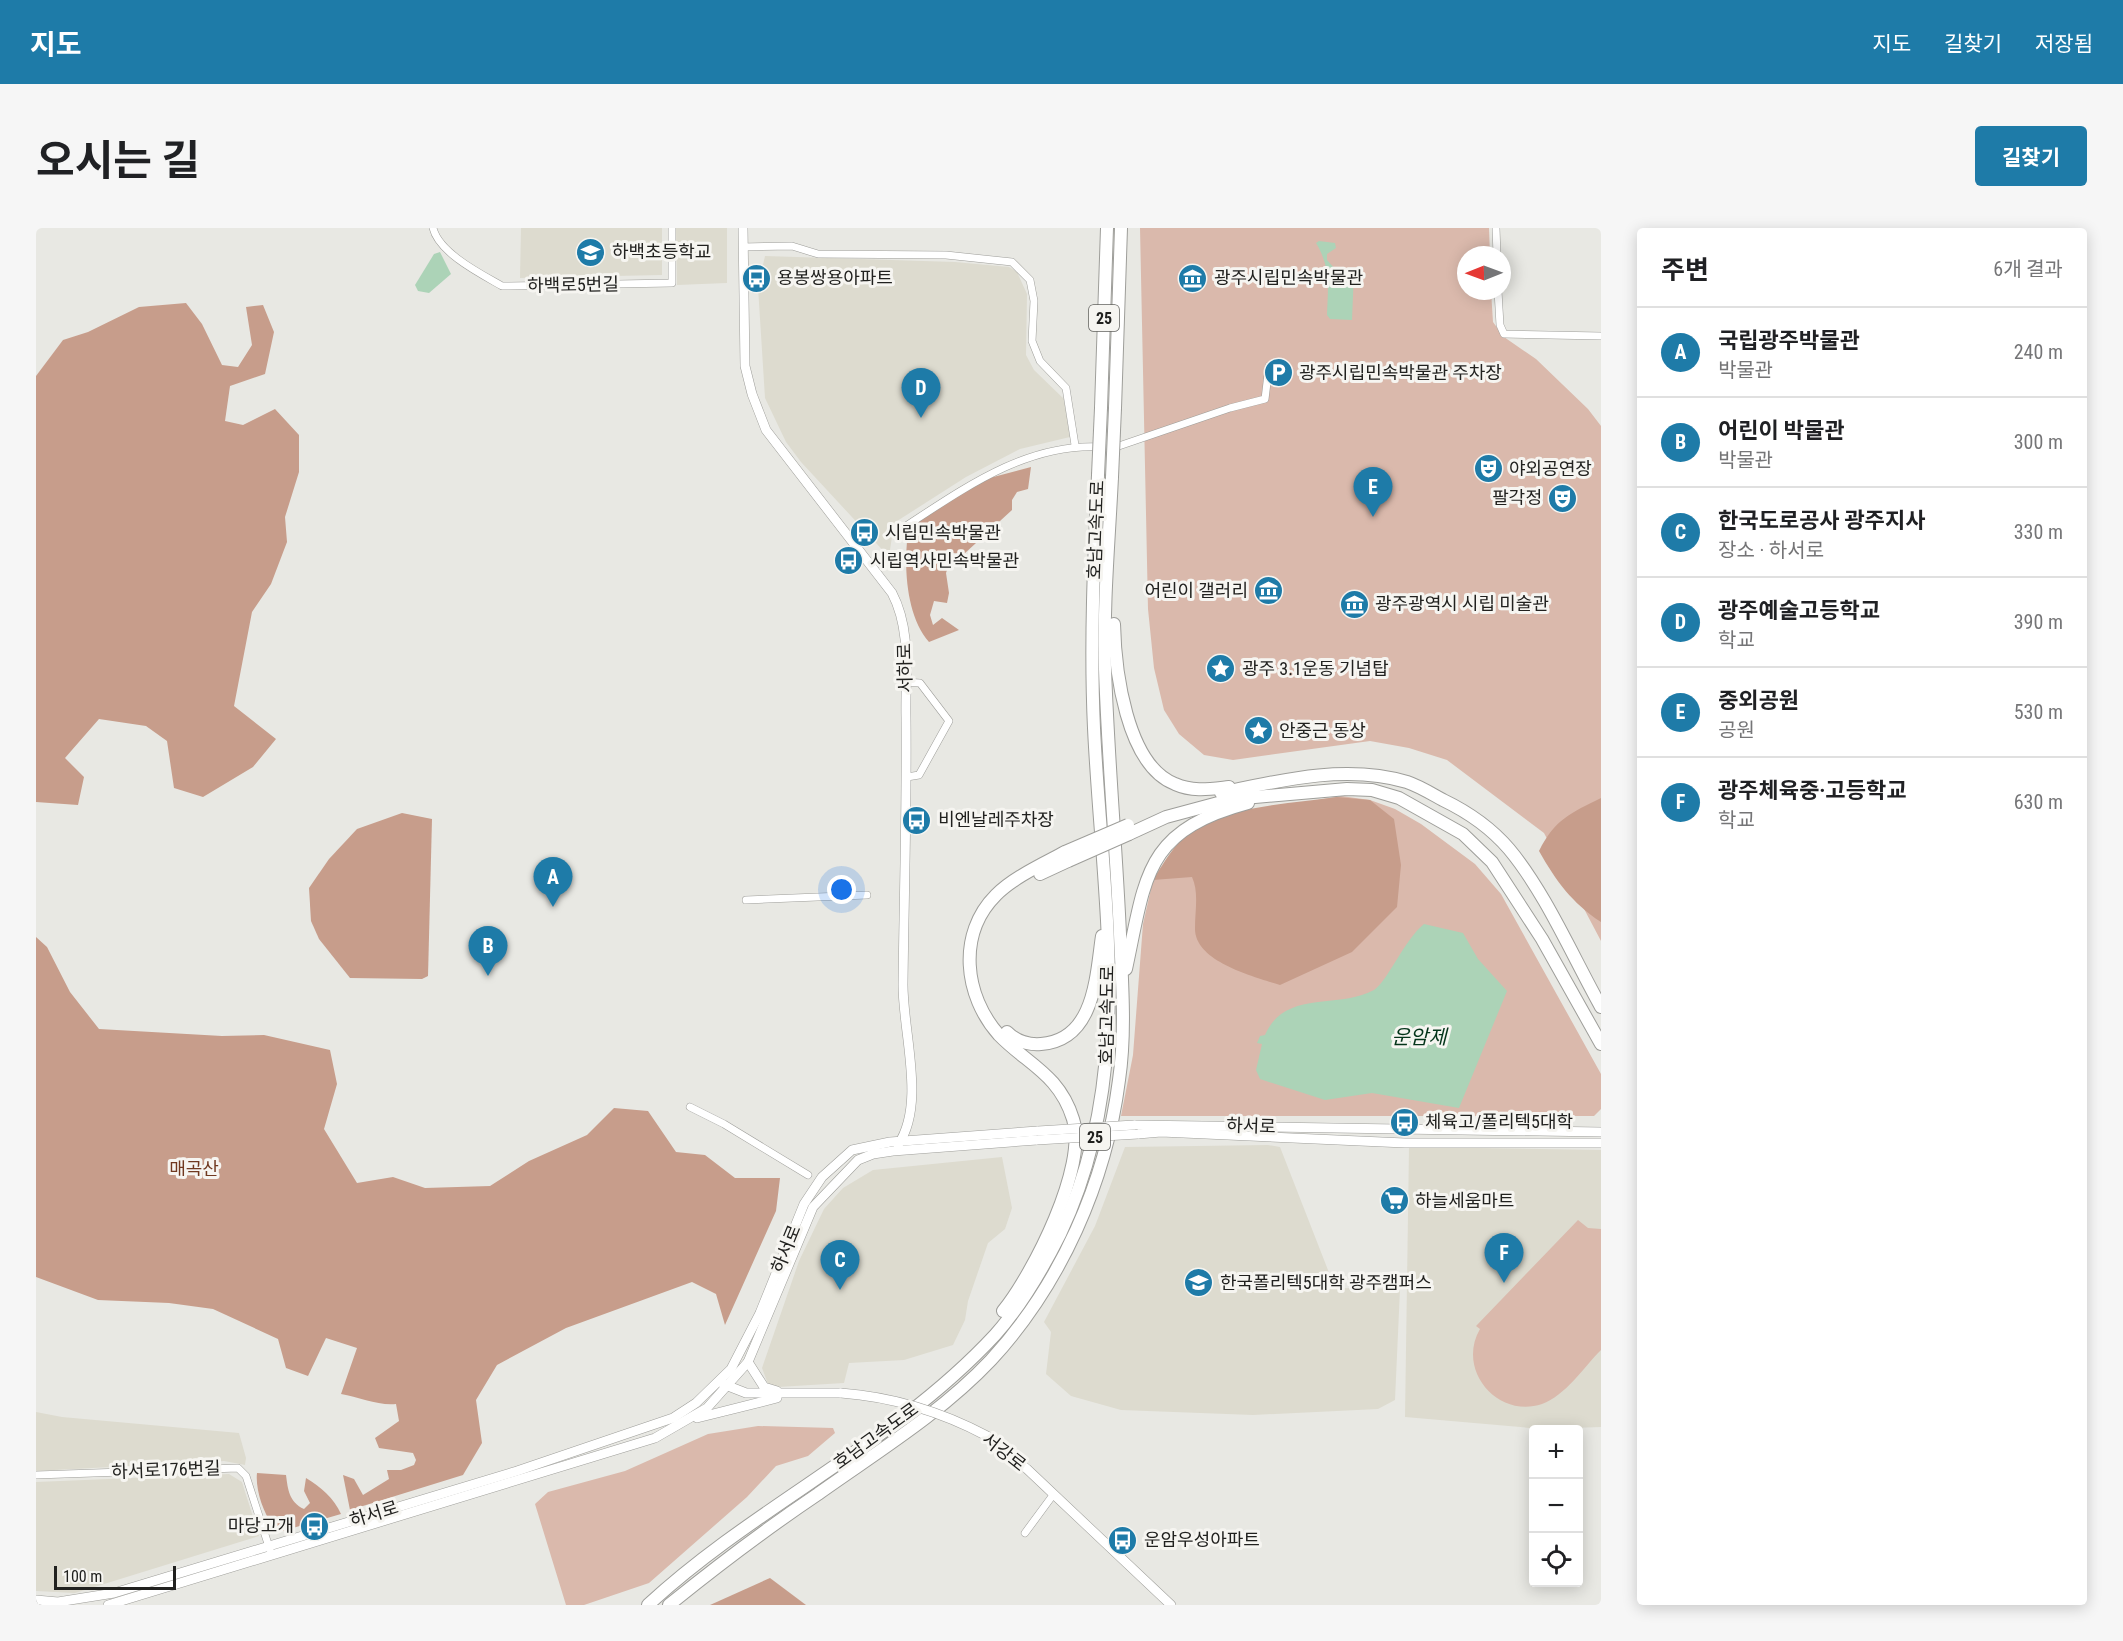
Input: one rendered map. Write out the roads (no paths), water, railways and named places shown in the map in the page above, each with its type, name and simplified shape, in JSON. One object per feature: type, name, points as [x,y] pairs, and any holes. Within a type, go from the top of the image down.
[{"type":"highway","name":"호남고속도로","points":[[648,1605],[697,1563],[867,1445],[947,1382],[974,1355],[1022,1301],[1048,1257],[1074,1205],[1090,1160],[1107,1066],[1110,999],[1092,655],[1107,228]]},
{"type":"highway","name":"호남고속도로","points":[[669,1605],[767,1529],[908,1431],[990,1361],[1032,1309],[1079,1224],[1098,1174],[1119,1080],[1122,988],[1105,667],[1121,228]]},
{"type":"highway","points":[[1107,569],[1113,597],[1114,651],[1119,691],[1140,745],[1154,768],[1173,784],[1196,790],[1266,784]]},
{"type":"highway","points":[[974,1355],[1033,1267],[1048,1234],[1074,1151],[1074,1120],[1053,1082],[1038,1066],[1001,1037],[985,1018],[975,1000],[970,981],[971,945],[984,909],[997,894],[1067,857],[1198,798],[1309,777],[1364,775],[1409,782],[1454,805],[1491,830],[1509,850],[1530,879],[1601,1007]]},
{"type":"highway","points":[[1129,829],[1199,806],[1233,799],[1321,789],[1372,790],[1399,798],[1463,834],[1492,862],[1530,920],[1601,1044]]},
{"type":"highway","points":[[1122,988],[1143,889],[1155,861],[1171,840],[1188,826],[1206,817],[1281,794]]},
{"type":"highway","points":[[1067,857],[999,903],[985,921],[979,939],[975,959],[980,992],[992,1016],[1009,1035],[1030,1044],[1044,1044],[1067,1034],[1085,1017],[1091,1004],[1106,908]]},
{"type":"main road","name":"서하로","points":[[743,228],[745,366],[752,394],[766,430],[892,593],[903,622],[907,777],[903,999],[914,1097],[911,1116],[900,1142],[893,1151]]},
{"type":"main road","name":"하서로","points":[[108,1605],[673,1419],[696,1403],[742,1352],[804,1204],[822,1176],[852,1150],[900,1142],[1136,1129],[1601,1132]]},
{"type":"main road","name":"하서로","points":[[1136,1129],[1405,1143],[1601,1143]]},
{"type":"main road","name":"하서로","points":[[36,1600],[58,1602],[114,1593],[270,1551],[655,1438],[707,1408],[729,1386],[747,1362],[813,1207],[858,1160],[873,1154],[893,1151],[1037,1135]]},
{"type":"main road","points":[[747,1362],[764,1387],[790,1394]]},
{"type":"main road","name":"서강로","points":[[718,1381],[746,1393],[841,1394],[877,1397],[926,1408],[987,1436],[1016,1458],[1171,1605]]},
{"type":"main road","name":"서강로","points":[[689,1420],[790,1394]]},
{"type":"street","name":"하백로5번길","points":[[433,228],[435,237],[465,265],[502,286],[672,283],[672,228]]},
{"type":"street","points":[[1496,228],[1497,246]]},
{"type":"street","points":[[743,247],[792,246],[818,254],[946,255],[1012,262],[1030,279],[1034,301],[1032,341],[1040,361],[1066,388],[1075,445]]},
{"type":"street","points":[[1499,300],[1500,325],[1504,334],[1601,336]]},
{"type":"street","points":[[903,528],[980,477],[1022,461],[1075,445],[1114,448],[1230,408],[1265,399],[1269,366]]},
{"type":"street","points":[[905,682],[920,683],[949,722],[919,775],[907,777]]},
{"type":"street","points":[[746,900],[867,895]]},
{"type":"street","points":[[690,1107],[724,1124],[808,1175]]},
{"type":"street","name":"하서로176번길","points":[[36,1475],[238,1468],[246,1476],[270,1551]]},
{"type":"street","points":[[1025,1533],[1053,1495]]},
{"type":"water","points":[[1319,241],[1335,243],[1336,248],[1327,254],[1327,260],[1335,269],[1354,271],[1352,320],[1330,319],[1327,315],[1327,278],[1324,261],[1316,243]]},
{"type":"water","points":[[440,252],[451,274],[429,293],[418,291],[415,285],[434,254]]},
{"type":"water","name":"운암제","points":[[1424,924],[1463,933],[1478,959],[1507,991],[1459,1108],[1372,1093],[1325,1100],[1260,1079],[1256,1070],[1262,1044],[1257,1043],[1260,1036],[1265,1035],[1274,1021],[1285,1011],[1299,1006],[1360,996],[1374,990]]},
{"type":"place","name":"하백초등학교","points":[[591,252]]},
{"type":"place","name":"용봉쌍용아파트","points":[[756,278]]},
{"type":"place","name":"광주시립민속박물관","points":[[1193,278]]},
{"type":"place","name":"광주시립민속박물관 주차장","points":[[1278,373]]},
{"type":"place","name":"광주예술고등학교","points":[[921,418]]},
{"type":"place","name":"야외공연장","points":[[1488,469]]},
{"type":"place","name":"팔각정","points":[[1563,498]]},
{"type":"place","name":"중외공원","points":[[1373,517]]},
{"type":"place","name":"시립민속박물관","points":[[864,533]]},
{"type":"place","name":"시립역사민속박물관","points":[[849,561]]},
{"type":"place","name":"어린이 갤러리","points":[[1269,591]]},
{"type":"place","name":"광주광역시 시립 미술관","points":[[1354,604]]},
{"type":"place","name":"광주 3.1운동 기념탑","points":[[1221,669]]},
{"type":"place","name":"안중근 동상","points":[[1258,731]]},
{"type":"place","name":"비엔날레주차장","points":[[917,820]]},
{"type":"place","name":"국립광주박물관","points":[[553,907]]},
{"type":"place","name":"어린이 박물관","points":[[488,976]]},
{"type":"place","name":"체육고/폴리텍5대학","points":[[1404,1122]]},
{"type":"place","name":"하늘세움마트","points":[[1394,1201]]},
{"type":"place","name":"한국폴리텍5대학 광주캠퍼스","points":[[1199,1283]]},
{"type":"place","name":"광주체육중·고등학교","points":[[1504,1283]]},
{"type":"place","name":"한국도로공사 광주지사","points":[[840,1290]]},
{"type":"place","name":"마당고개","points":[[315,1526]]},
{"type":"place","name":"운암우성아파트","points":[[1123,1540]]},
{"type":"park label","name":"매곡산","points":[[194,1169]]}]
